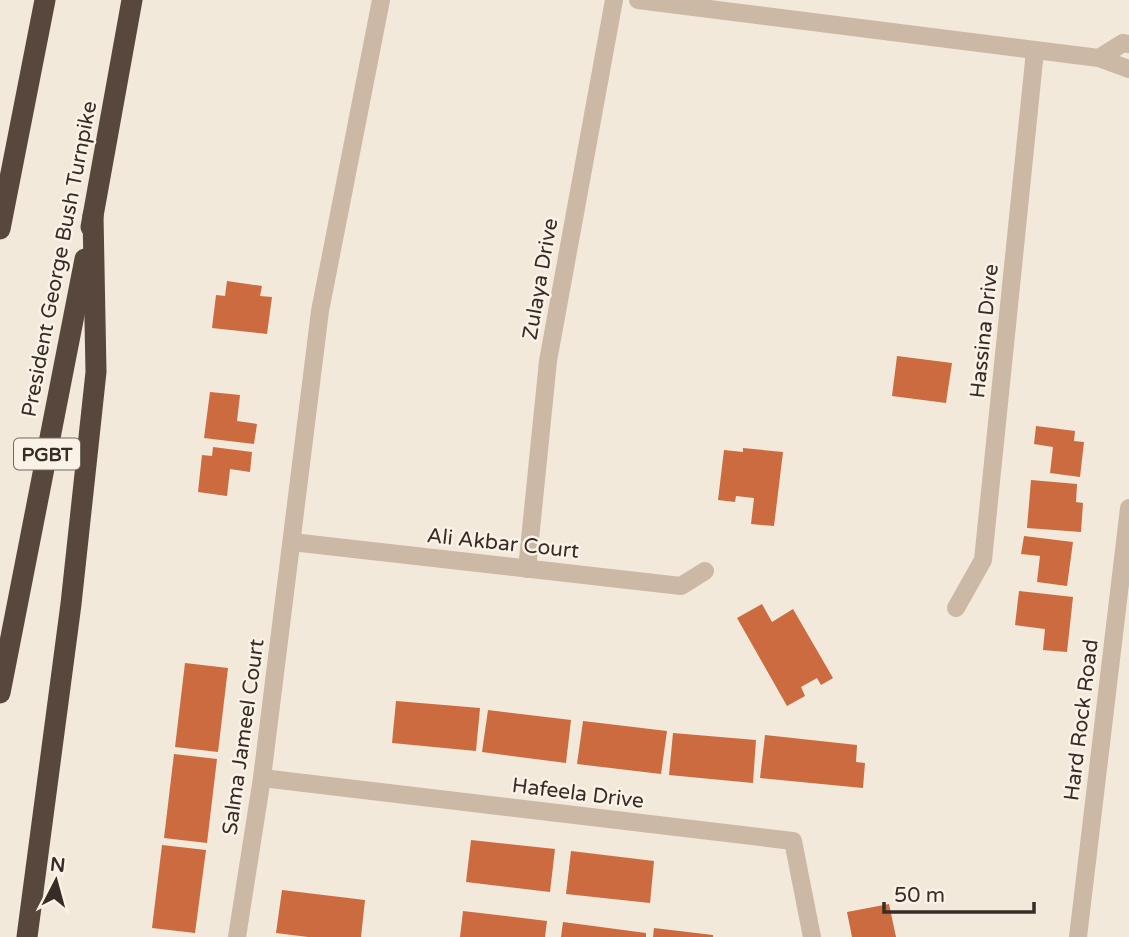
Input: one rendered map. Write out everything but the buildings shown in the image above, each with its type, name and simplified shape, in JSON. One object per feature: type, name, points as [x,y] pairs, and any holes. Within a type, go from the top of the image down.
[{"type":"highway","points":[[0,229],[45,0]]},
{"type":"highway","name":"President George Bush Turnpike","points":[[0,693],[132,0]]},
{"type":"highway","points":[[27,937],[71,604],[96,372],[93,215]]},
{"type":"street","name":"Salma Jameel Court","points":[[237,937],[262,778],[320,311],[381,0]]},
{"type":"street","name":"Zulaya Drive","points":[[527,569],[548,361],[614,0]]},
{"type":"street","points":[[638,0],[1099,58],[1129,69]]},
{"type":"street","points":[[1099,58],[1123,43],[1129,44]]},
{"type":"street","name":"Hassina Drive","points":[[956,608],[983,560],[1035,51]]},
{"type":"street","name":"Hard Rock Road","points":[[1078,937],[1129,508]]},
{"type":"street","name":"Ali Akbar Court","points":[[292,542],[681,586],[705,571]]},
{"type":"street","name":"Hafeela Drive","points":[[262,778],[793,841],[812,937]]}]
